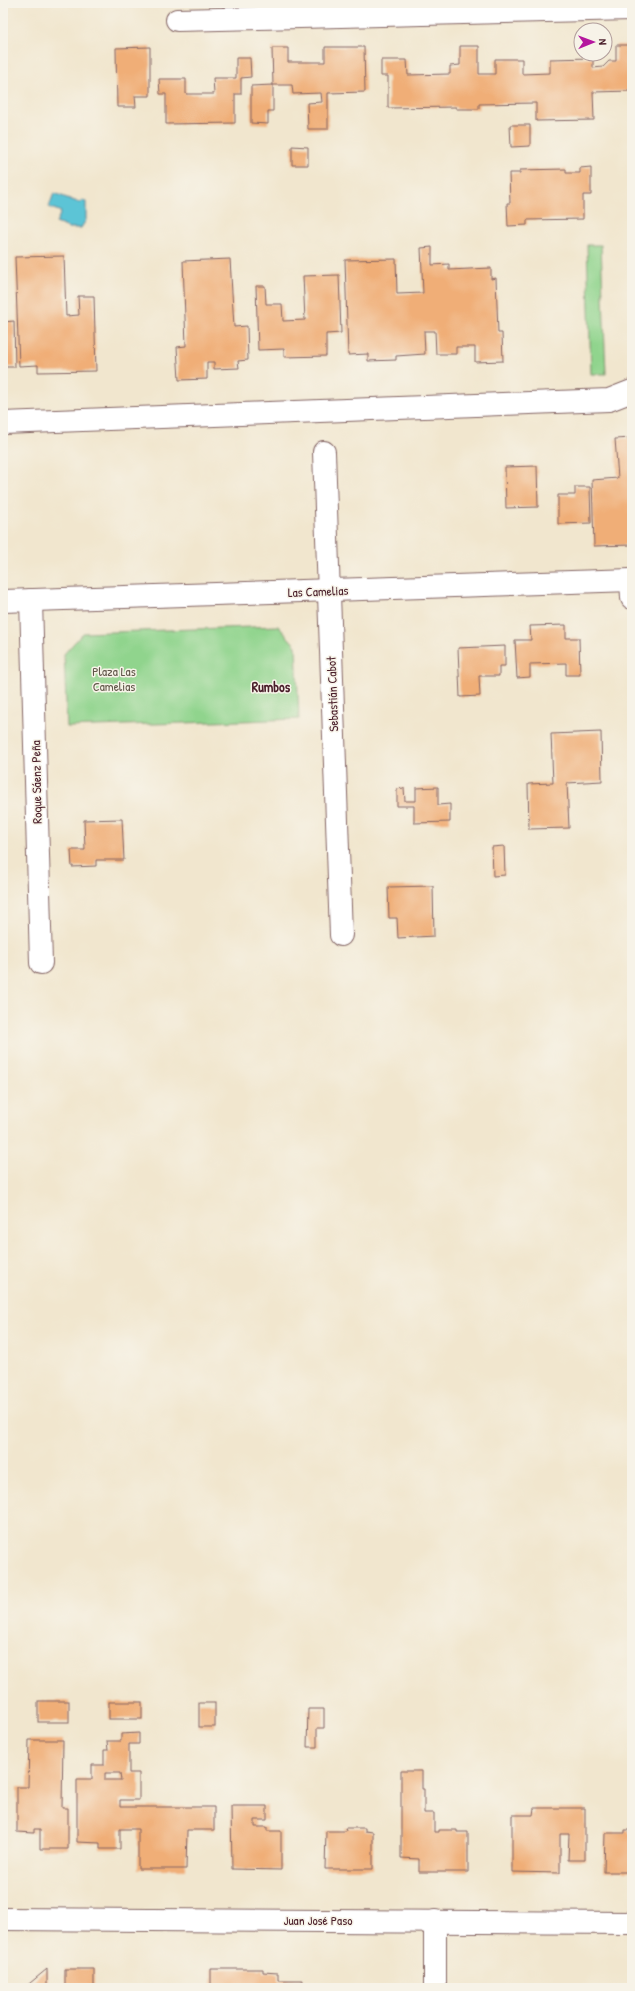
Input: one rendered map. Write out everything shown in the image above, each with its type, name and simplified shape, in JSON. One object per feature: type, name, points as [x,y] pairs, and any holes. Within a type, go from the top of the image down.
[{"type":"street","points":[[177,20],[598,6],[632,9]]},
{"type":"street","points":[[3,423],[609,400],[632,391]]},
{"type":"street","name":"Sebastián Cabot","points":[[324,452],[341,935]]},
{"type":"street","name":"Las Camelias","points":[[3,601],[328,590],[632,586]]},
{"type":"street","name":"Roque Sáenz Peña","points":[[31,600],[41,963]]},
{"type":"street","name":"Juan José Paso","points":[[3,1919],[632,1923]]},
{"type":"street","points":[[435,1921],[435,1988]]},
{"type":"green space","points":[[587,245],[601,245],[606,374],[591,374]]},
{"type":"green space","name":"Plaza Las Camelias","points":[[278,626],[296,646],[299,719],[67,727],[64,654],[83,633]]},
{"type":"water","points":[[54,193],[80,203],[82,200],[86,202],[86,220],[81,228],[69,228],[56,223],[61,212],[49,207]]},
{"type":"building","points":[[616,45],[632,45],[632,91],[593,92],[594,120],[536,121],[536,103],[479,104],[479,109],[456,109],[456,107],[388,108],[388,76],[381,76],[381,60],[407,60],[408,75],[450,74],[450,66],[460,65],[460,46],[479,46],[479,74],[495,74],[495,59],[522,59],[522,74],[550,73],[550,59],[573,58],[573,62],[593,62],[593,68],[603,67],[608,62],[616,61]]},
{"type":"building","points":[[150,47],[150,96],[135,96],[136,107],[117,107],[116,48]]},
{"type":"building","points":[[325,47],[364,47],[365,92],[328,93],[328,129],[308,129],[307,103],[322,102],[321,93],[293,94],[292,85],[273,85],[272,48],[288,48],[288,62],[325,62]]},
{"type":"building","points":[[236,58],[250,58],[251,77],[241,78],[241,94],[235,94],[235,123],[166,124],[166,94],[160,94],[159,79],[186,79],[186,94],[214,94],[213,78],[236,78]]},
{"type":"building","points":[[273,85],[273,111],[268,111],[268,124],[251,123],[251,86]]},
{"type":"building","points":[[510,125],[530,125],[530,146],[511,147]]},
{"type":"building","points":[[292,146],[308,147],[308,165],[292,165]]},
{"type":"building","points":[[591,167],[591,195],[583,195],[583,219],[527,220],[527,225],[508,226],[507,203],[510,203],[509,173],[520,173],[520,170],[566,169],[566,173],[580,173],[580,168]]},
{"type":"building","points":[[432,247],[432,265],[449,264],[449,270],[491,268],[491,279],[496,278],[498,333],[502,333],[503,361],[475,362],[475,347],[456,347],[456,354],[436,354],[435,331],[424,331],[425,354],[396,356],[396,360],[368,361],[368,354],[348,355],[345,260],[396,259],[397,294],[423,293],[421,248]]},
{"type":"building","points":[[64,256],[66,316],[79,315],[78,296],[94,296],[96,371],[38,372],[38,365],[19,366],[15,257]]},
{"type":"building","points":[[230,259],[234,327],[247,326],[248,360],[238,361],[239,368],[214,369],[214,362],[207,362],[207,379],[179,380],[177,347],[186,346],[183,261]]},
{"type":"building","points":[[339,275],[341,333],[326,334],[326,356],[284,357],[284,349],[258,350],[256,286],[265,286],[266,304],[282,304],[283,321],[305,320],[303,276]]},
{"type":"building","points":[[14,321],[15,367],[3,367],[3,322]]},
{"type":"building","points":[[632,438],[632,545],[594,546],[592,480],[618,478],[615,439]]},
{"type":"building","points":[[537,466],[538,507],[506,508],[505,467]]},
{"type":"building","points":[[575,487],[590,487],[591,523],[558,524],[558,495],[575,495]]},
{"type":"building","points":[[566,625],[566,638],[579,638],[580,675],[566,675],[566,663],[530,664],[530,677],[517,678],[515,640],[531,640],[530,626]]},
{"type":"building","points":[[505,646],[505,666],[499,666],[499,676],[479,676],[480,696],[460,697],[458,648]]},
{"type":"building","points":[[601,732],[602,781],[567,783],[569,828],[529,829],[528,784],[553,783],[551,734]]},
{"type":"building","points":[[438,787],[438,805],[450,804],[450,822],[414,823],[414,806],[397,806],[397,789],[404,788],[405,801],[416,801],[416,788]]},
{"type":"building","points":[[122,819],[124,860],[96,860],[96,866],[72,867],[71,850],[85,850],[84,820]]},
{"type":"building","points":[[504,846],[505,875],[493,876],[492,847]]},
{"type":"building","points":[[433,886],[434,936],[398,938],[397,918],[389,918],[388,887]]},
{"type":"building","points":[[38,1701],[69,1701],[69,1722],[38,1722]]},
{"type":"building","points":[[109,1702],[142,1702],[142,1719],[109,1719]]},
{"type":"building","points":[[199,1703],[215,1703],[215,1727],[199,1727]]},
{"type":"building","points":[[308,1709],[324,1709],[324,1728],[317,1728],[317,1747],[307,1747]]},
{"type":"building","points":[[139,1733],[139,1744],[129,1744],[129,1773],[139,1773],[139,1800],[120,1800],[120,1807],[214,1807],[214,1830],[187,1830],[186,1869],[138,1869],[138,1829],[120,1829],[120,1849],[100,1849],[100,1843],[77,1842],[77,1779],[92,1779],[92,1765],[104,1765],[104,1750],[108,1750],[107,1741],[121,1741],[121,1734]],"holes":[[[105,1773],[120,1773],[121,1780],[105,1780]]]},
{"type":"building","points":[[29,1740],[63,1740],[62,1808],[68,1808],[68,1849],[40,1849],[40,1829],[34,1829],[34,1833],[17,1832],[17,1787],[28,1787]]},
{"type":"building","points":[[401,1771],[422,1771],[424,1813],[434,1813],[434,1832],[439,1832],[439,1830],[457,1830],[457,1832],[468,1832],[468,1872],[419,1872],[419,1859],[401,1858]]},
{"type":"building","points":[[231,1806],[267,1806],[267,1820],[255,1820],[255,1827],[267,1827],[267,1831],[281,1831],[281,1870],[232,1869]]},
{"type":"building","points":[[534,1808],[585,1808],[585,1860],[568,1860],[569,1834],[560,1834],[560,1873],[512,1872],[512,1815],[533,1815]]},
{"type":"building","points":[[345,1828],[365,1828],[365,1831],[373,1832],[373,1869],[325,1869],[326,1831],[346,1831]]},
{"type":"building","points":[[625,1830],[629,1830],[629,1833],[632,1833],[632,1872],[604,1872],[605,1833],[625,1833]]},
{"type":"building","points":[[47,1969],[47,1986],[65,1987],[65,1969],[94,1969],[94,1988],[24,1988]]},
{"type":"building","points":[[211,1969],[263,1969],[263,1972],[278,1973],[278,1980],[302,1980],[302,1988],[211,1988]]},
{"type":"district","name":"Rumbos","points":[[271,686]]}]
